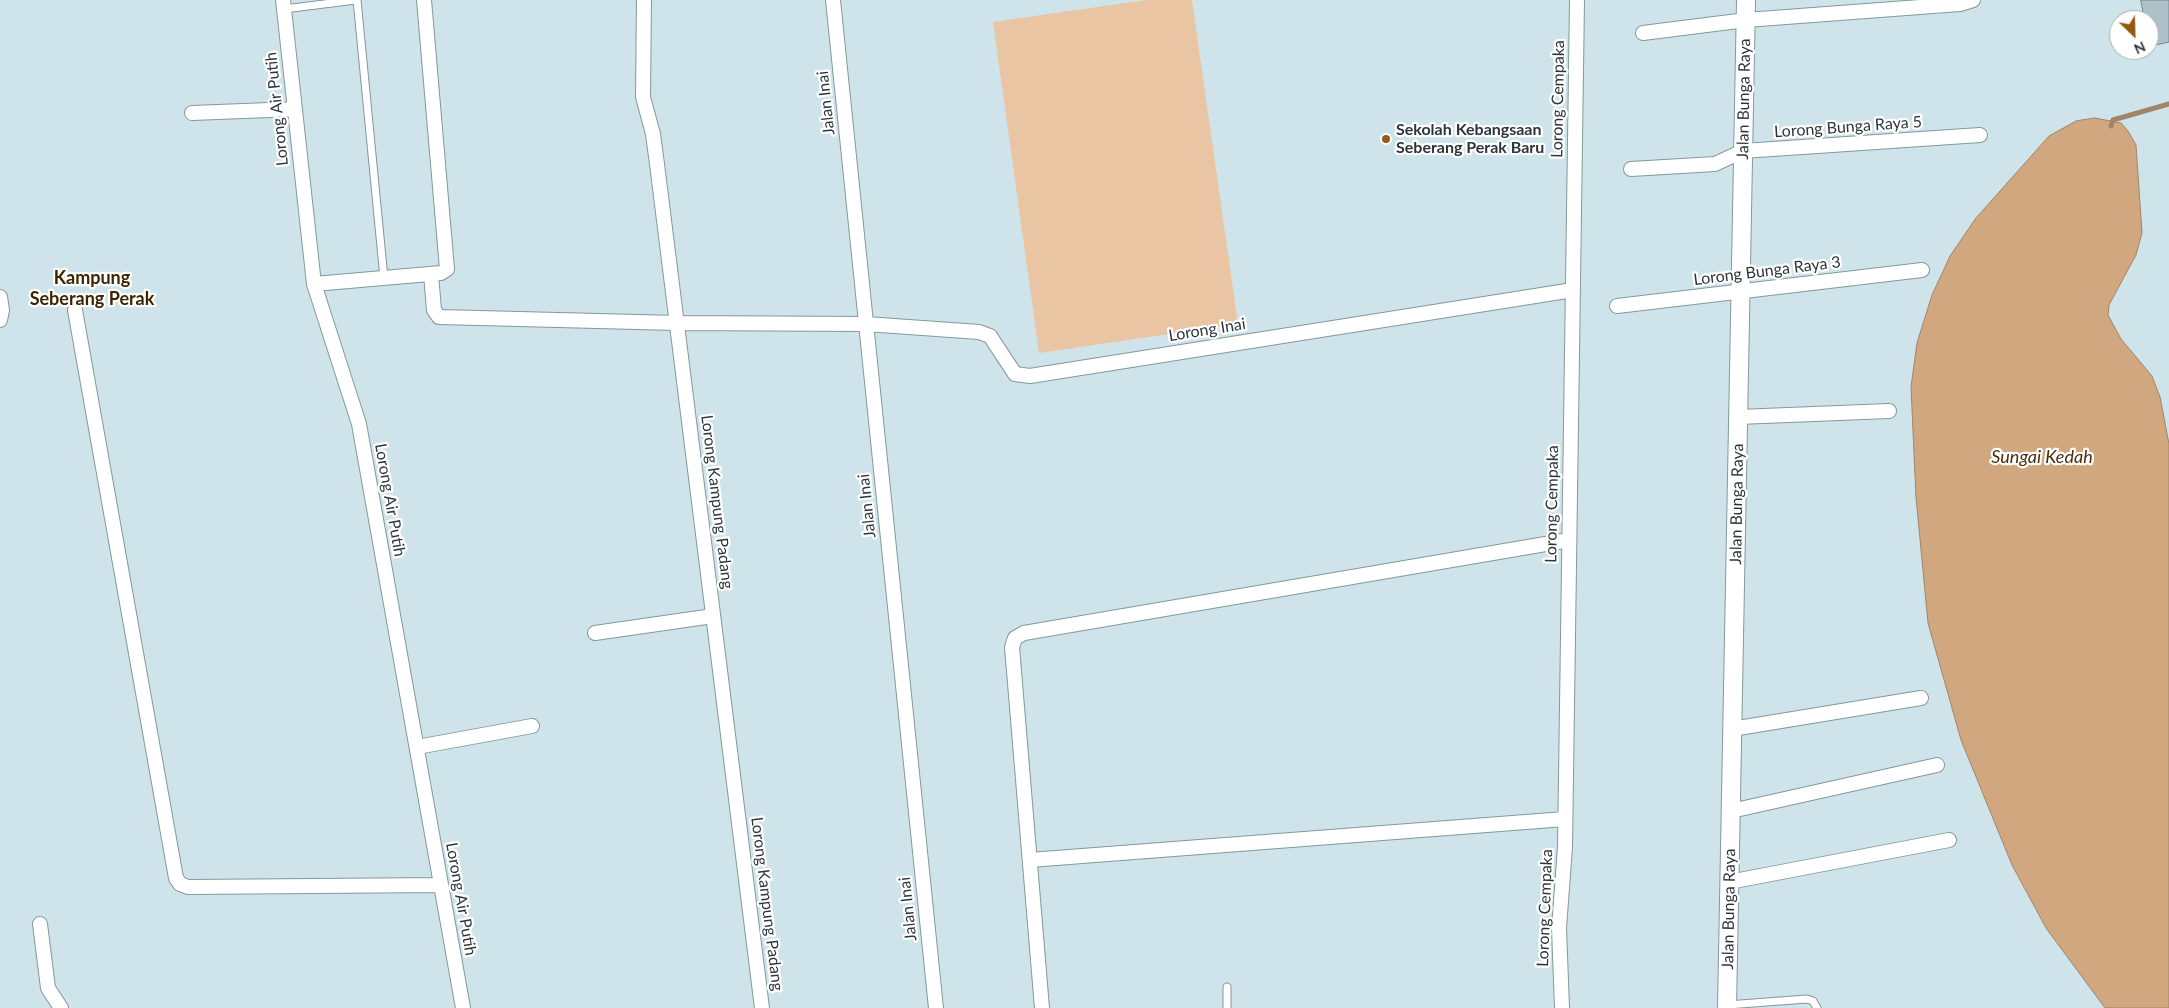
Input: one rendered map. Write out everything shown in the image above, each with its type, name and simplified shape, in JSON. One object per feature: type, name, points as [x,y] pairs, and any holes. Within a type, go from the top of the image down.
[{"type":"street","points":[[314,284],[431,274],[443,272],[447,267],[424,0]]},
{"type":"street","name":"Lorong Kampung Padang","points":[[644,0],[643,97],[655,146],[762,1008]]},
{"type":"street","name":"Jalan Inai","points":[[833,0],[936,1008]]},
{"type":"street","name":"Lorong Cempaka","points":[[1562,1008],[1559,928],[1565,819],[1577,0]]},
{"type":"street","name":"Jalan Bunga Raya","points":[[1727,1007],[1746,0]]},
{"type":"street","points":[[1643,33],[1746,20],[1960,4],[1972,0]]},
{"type":"street","name":"Lorong Air Putih","points":[[284,4],[314,284],[359,424],[463,1008]]},
{"type":"street","points":[[192,114],[295,109]]},
{"type":"street","name":"Lorong Bunga Raya 5","points":[[1630,169],[1715,164],[1743,151],[1980,136]]},
{"type":"street","name":"Lorong Bunga Raya 3","points":[[1617,306],[1922,270]]},
{"type":"street","name":"Lorong Inai","points":[[431,274],[434,310],[439,317],[677,323],[866,324],[985,333],[994,341],[1015,374],[1030,376],[1573,290]]},
{"type":"street","points":[[0,297],[2,310],[0,320]]},
{"type":"street","points":[[74,310],[176,878],[180,884],[188,887],[441,885]]},
{"type":"street","points":[[1738,417],[1889,411]]},
{"type":"street","points":[[1042,1008],[1012,646],[1015,638],[1020,635],[1569,540]]},
{"type":"street","points":[[595,633],[713,616]]},
{"type":"street","points":[[1732,729],[1921,698]]},
{"type":"street","points":[[417,747],[532,726]]},
{"type":"street","points":[[1731,811],[1936,765]]},
{"type":"street","points":[[1030,860],[1565,819]]},
{"type":"street","points":[[1729,882],[1949,840]]},
{"type":"street","points":[[40,924],[48,988],[61,1008]]},
{"type":"lane","points":[[284,4],[357,0],[384,278]]},
{"type":"lane","points":[[1227,987],[1227,1008]]},
{"type":"lane","points":[[1727,1007],[1807,999],[1813,1001],[1816,1008]]},
{"type":"shaded area","points":[[1146,0],[1192,0],[1238,324],[1039,353],[993,22]]},
{"type":"water","name":"Sungai Kedah","points":[[2095,118],[2121,123],[2136,145],[2142,233],[2136,255],[2109,305],[2108,315],[2121,339],[2152,376],[2160,397],[2169,444],[2169,1008],[2105,1008],[2046,928],[2012,865],[1961,740],[1928,623],[1916,497],[1911,387],[1917,343],[1932,295],[1950,256],[1976,218],[2049,136],[2076,121]]},
{"type":"building","points":[[2141,0],[2169,0],[2169,42],[2159,44],[2159,10],[2143,10]]},
{"type":"waterway","points":[[2111,126],[2113,120],[2169,104]]},
{"type":"place","name":"Sekolah Kebangsaan Seberang Perak Baru","points":[[1386,139]]},
{"type":"district","name":"Kampung Seberang Perak","points":[[92,288]]}]
